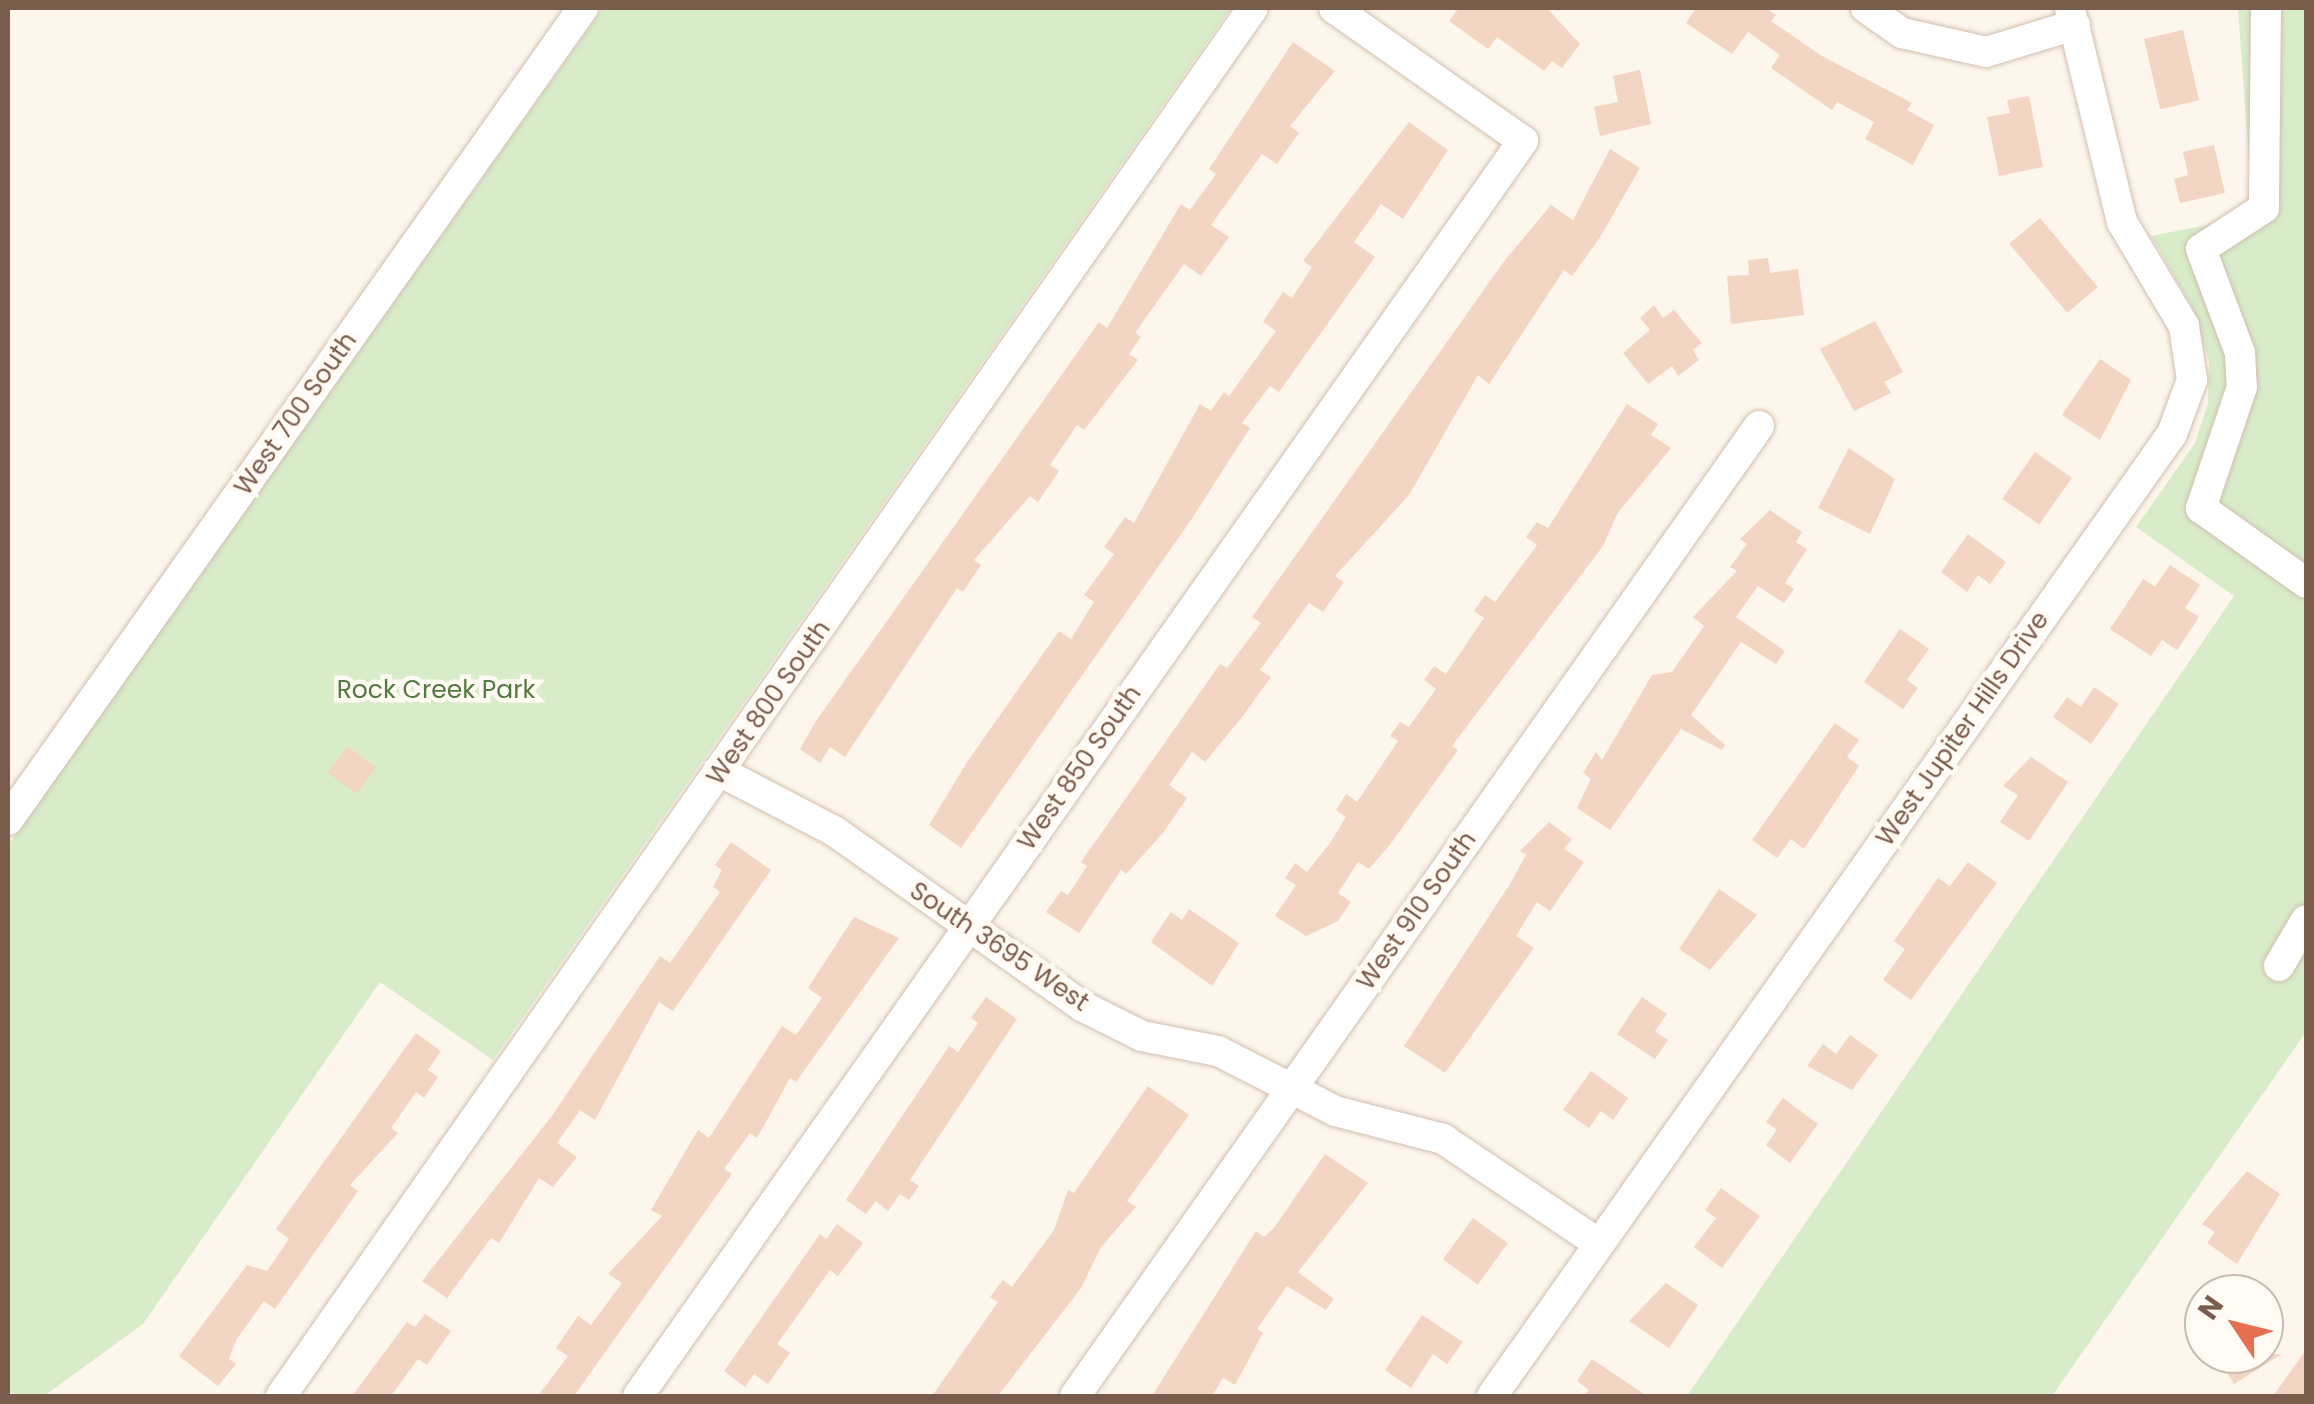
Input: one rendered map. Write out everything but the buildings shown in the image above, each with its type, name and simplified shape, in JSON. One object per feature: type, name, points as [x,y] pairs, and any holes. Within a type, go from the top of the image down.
[{"type":"street","name":"West 700 South","points":[[8,820],[582,8]]},
{"type":"street","name":"West 800 South","points":[[280,1396],[1253,8]]},
{"type":"street","name":"West 850 South","points":[[638,1396],[1523,142],[1334,8]]},
{"type":"street","points":[[1866,8],[1902,33],[1986,52],[2072,16]]},
{"type":"street","points":[[2266,8],[2264,208],[2201,249],[2240,353],[2242,386],[2201,508],[2306,583]]},
{"type":"street","name":"West Jupiter Hills Drive","points":[[1492,1396],[2172,434],[2192,380],[2184,326],[2122,222],[2072,16]]},
{"type":"street","name":"West 910 South","points":[[1076,1396],[1759,426]]},
{"type":"street","name":"South 3695 West","points":[[721,772],[834,831],[968,928],[1142,1036],[1218,1050],[1334,1111],[1443,1139],[1598,1243]]},
{"type":"street","points":[[2279,966],[2306,920]]},
{"type":"green space","name":"Rock Creek Park","points":[[603,8],[1231,8],[493,1060],[380,982],[143,1324],[44,1396],[16,1396],[8,1391],[8,845]]},
{"type":"green space","points":[[2238,8],[2306,8],[2306,1032],[2052,1396],[1687,1396],[2234,596],[2136,527],[2195,443],[2208,403],[2209,361],[2192,307],[2151,236],[2253,216]]}]
